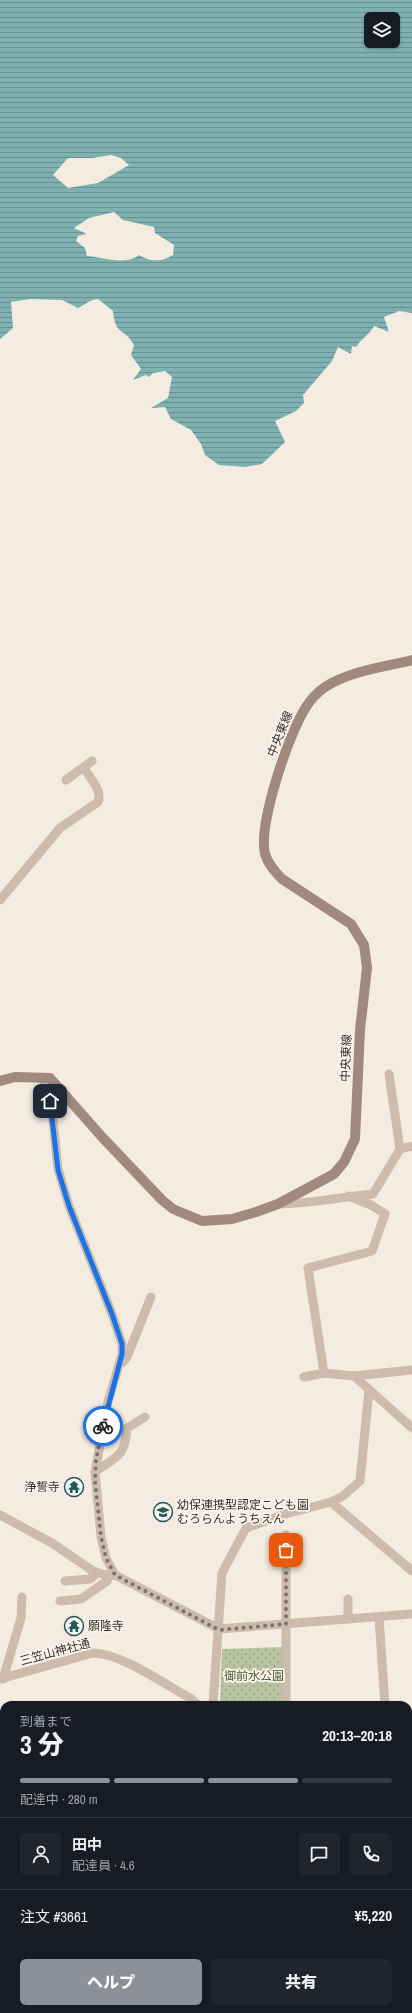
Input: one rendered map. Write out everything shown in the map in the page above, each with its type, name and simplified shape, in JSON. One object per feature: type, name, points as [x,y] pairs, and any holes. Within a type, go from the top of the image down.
[{"type":"main road","name":"中央東線","points":[[43,1078],[52,1080],[102,1137],[162,1200],[173,1209],[202,1221],[212,1221],[250,1214],[278,1204],[334,1174],[344,1162],[355,1139],[360,1030],[367,968],[364,945],[351,924],[282,879],[274,871],[265,855],[265,824],[289,742],[306,706],[316,695],[335,682],[353,675],[412,660]]},
{"type":"main road","points":[[0,1081],[7,1078],[43,1078]]},
{"type":"street","points":[[66,780],[92,761]]},
{"type":"street","points":[[0,900],[60,828],[98,802],[100,798],[98,791],[84,768]]},
{"type":"street","points":[[278,1204],[293,1204],[373,1194],[400,1150],[389,1074]]},
{"type":"street","points":[[43,1078],[52,1110],[58,1170],[69,1206],[118,1330],[122,1354],[108,1402],[95,1472],[101,1537],[112,1575]]},
{"type":"street","points":[[400,1150],[412,1146]]},
{"type":"street","points":[[324,1373],[308,1268],[372,1251],[385,1214],[349,1196]]},
{"type":"street","points":[[118,1367],[128,1357],[151,1297]]},
{"type":"street","points":[[304,1377],[324,1373],[354,1376],[412,1370]]},
{"type":"street","points":[[354,1376],[412,1428]]},
{"type":"street","points":[[213,1701],[222,1573],[246,1528],[289,1513],[331,1502],[343,1496],[360,1481],[369,1390]]},
{"type":"street","points":[[95,1472],[121,1453],[125,1445],[126,1428],[144,1417]]},
{"type":"street","points":[[331,1502],[412,1571]]},
{"type":"street","points":[[0,1515],[52,1543],[97,1573],[112,1575],[219,1630],[412,1614]]},
{"type":"street","points":[[286,1535],[286,1701]]},
{"type":"street","points":[[65,1581],[90,1579],[97,1573]]},
{"type":"street","points":[[60,1601],[81,1599],[107,1581],[112,1575]]},
{"type":"street","points":[[2,1679],[21,1618],[22,1597]]},
{"type":"street","points":[[348,1599],[348,1619]]},
{"type":"street","points":[[379,1617],[386,1701]]},
{"type":"street","name":"三笠山神社通","points":[[2,1679],[93,1653],[100,1653],[111,1655],[119,1659],[193,1701]]},
{"type":"green space","name":"御前水公園","points":[[283,1647],[283,1701],[220,1701],[222,1649]]},
{"type":"water","points":[[0,0],[412,0],[412,313],[399,311],[384,317],[389,332],[374,326],[356,347],[352,346],[351,354],[338,347],[332,361],[303,395],[304,403],[296,411],[275,421],[285,442],[262,464],[245,467],[219,465],[205,455],[201,444],[191,430],[171,419],[165,407],[151,408],[168,398],[172,377],[165,371],[153,373],[149,377],[146,375],[133,380],[141,369],[131,355],[134,345],[118,328],[114,319],[113,311],[98,299],[92,300],[78,308],[62,300],[30,299],[11,302],[13,328],[0,339]],"holes":[[[111,155],[121,158],[129,165],[98,183],[68,188],[53,175],[68,158],[92,158]],[[114,212],[123,220],[154,227],[155,233],[174,245],[173,255],[160,260],[147,259],[139,255],[127,260],[114,260],[87,256],[85,248],[76,241],[78,236],[87,234],[74,228],[89,218]]]},
{"type":"way so far","points":[[103,1426],[96,1460],[95,1481],[101,1537],[106,1558],[115,1575],[219,1630],[286,1624],[286,1550]]},
{"type":"place","name":"浄誓寺","points":[[74,1487]]},
{"type":"place","name":"幼保連携型認定こども園 むろらんようちえん","points":[[163,1512]]},
{"type":"place","name":"願隆寺","points":[[74,1626]]},
{"type":"route","points":[[50,1101],[58,1170],[69,1206],[112,1314],[122,1344],[122,1354],[108,1402],[103,1426]]}]
